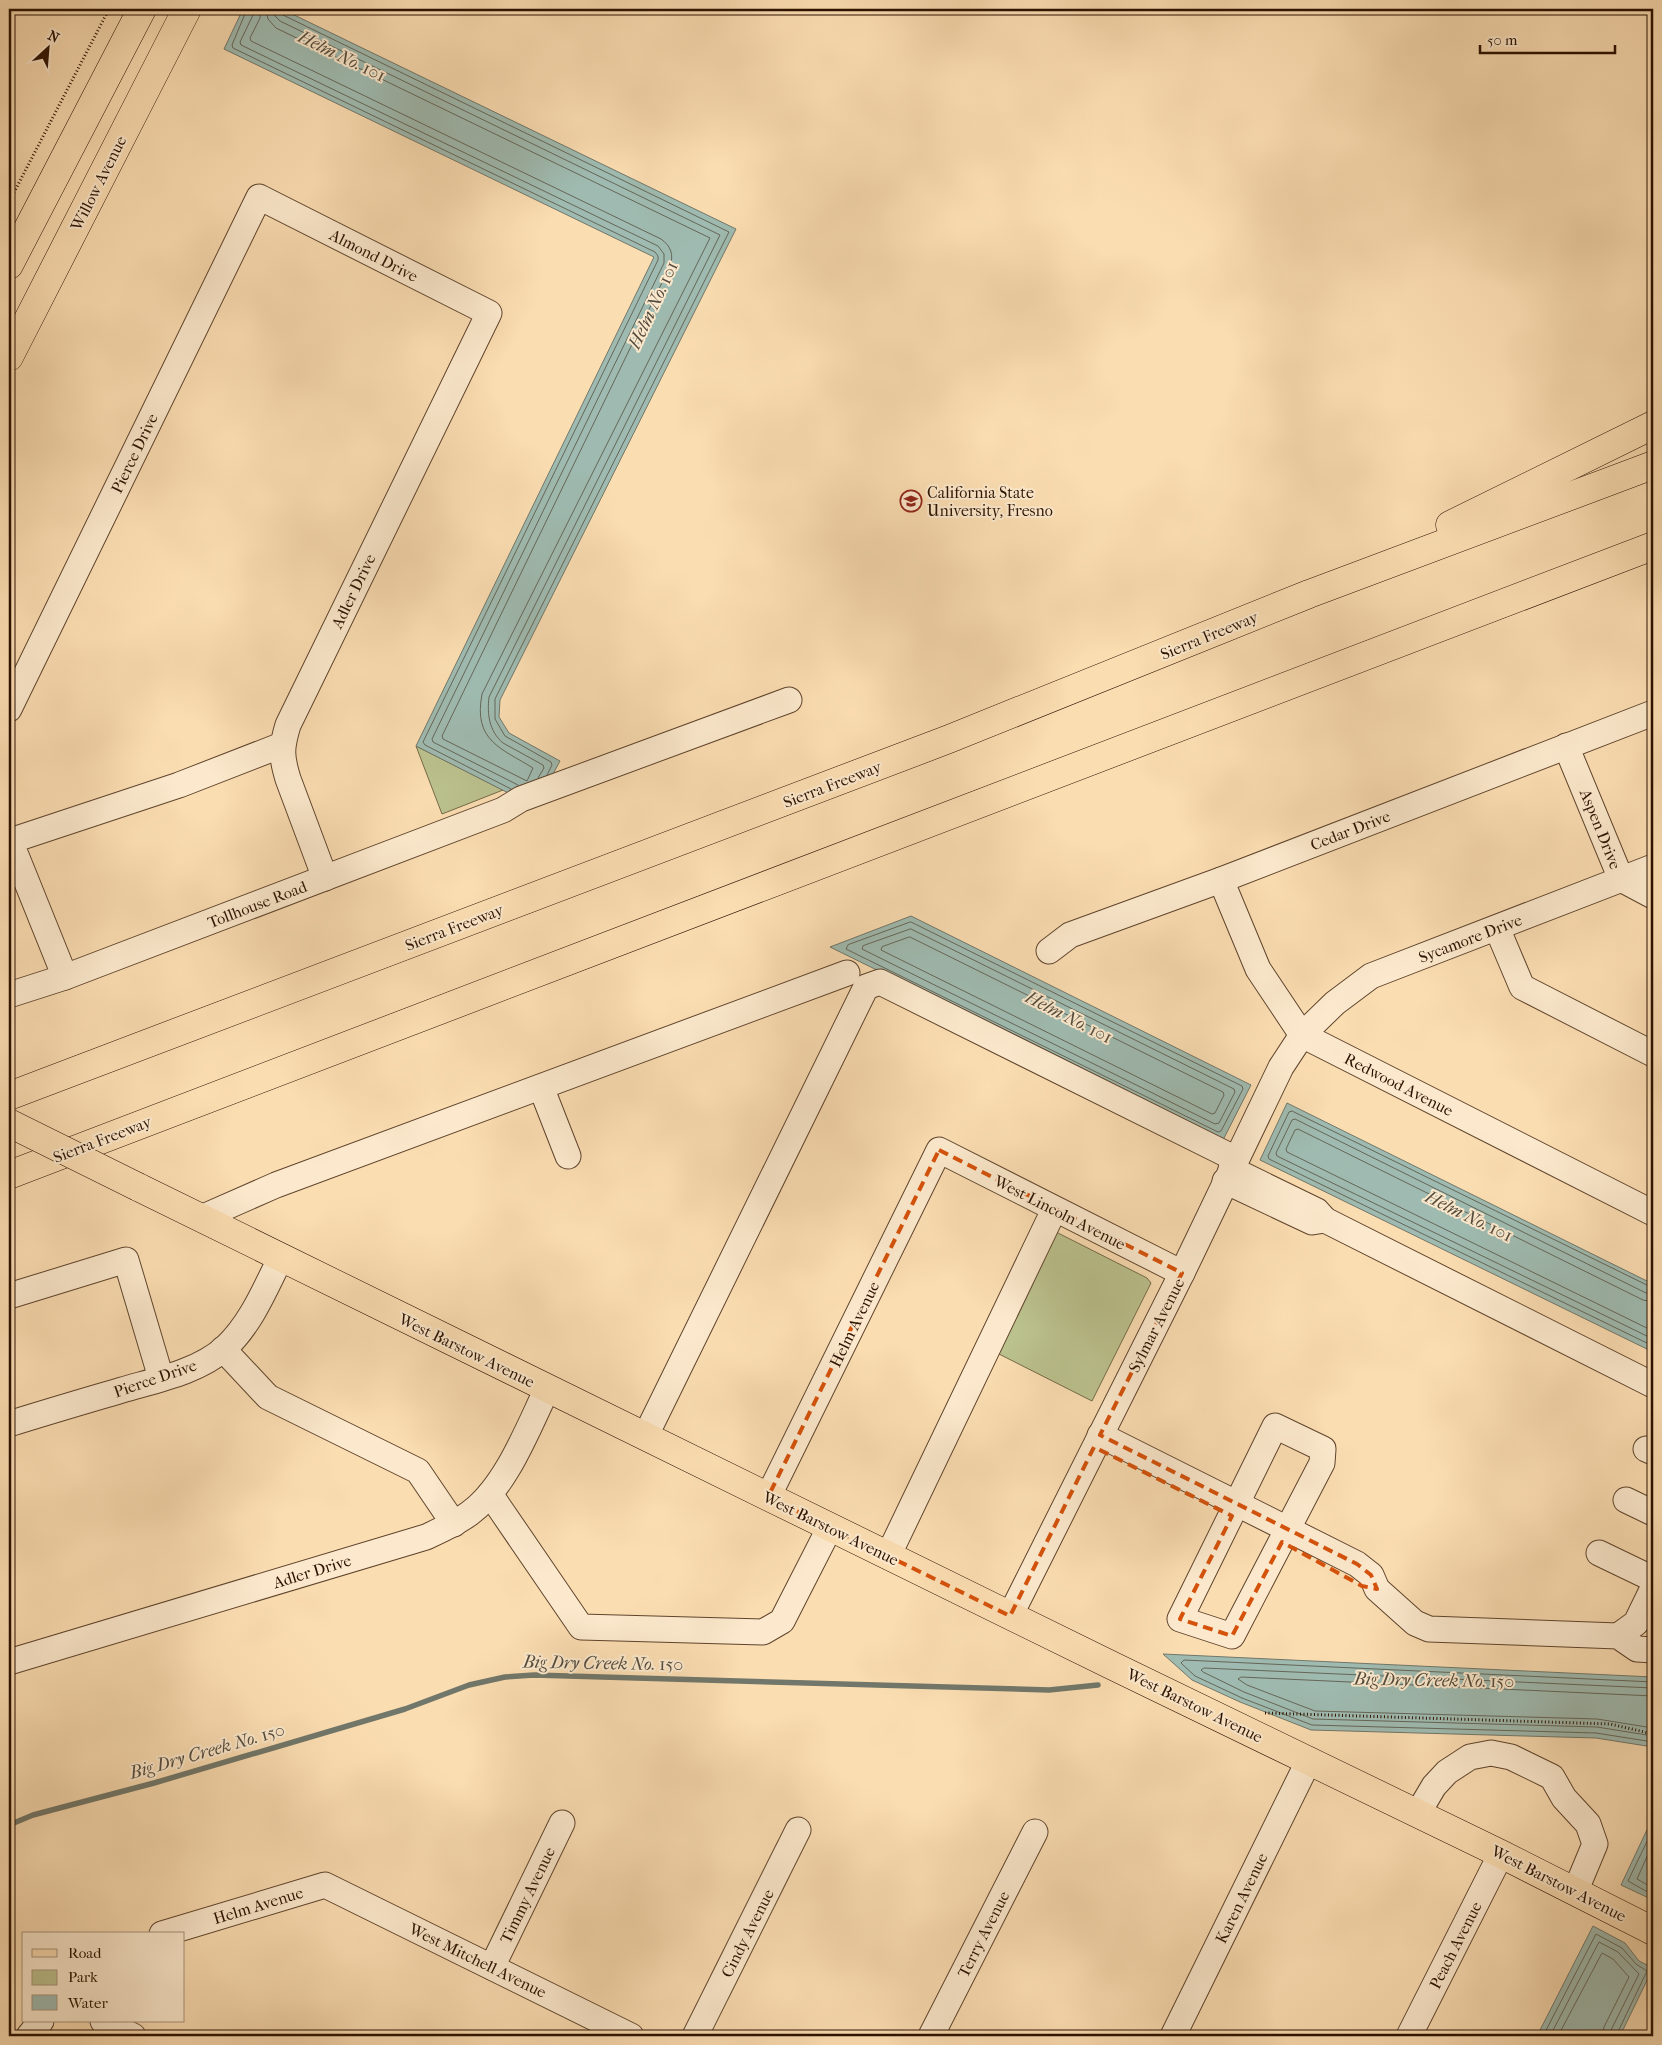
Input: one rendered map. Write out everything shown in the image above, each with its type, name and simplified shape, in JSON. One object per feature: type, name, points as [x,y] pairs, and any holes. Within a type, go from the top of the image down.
[{"type":"main road","points":[[9,265],[142,9]]},
{"type":"main road","name":"Willow Avenue","points":[[9,358],[187,9]]},
{"type":"main road","points":[[1310,594],[1653,425]]},
{"type":"main road","name":"Sierra Freeway","points":[[9,1096],[949,739],[1310,594],[1653,465]]},
{"type":"main road","name":"Sierra Freeway","points":[[9,1175],[1653,546]]},
{"type":"main road","name":"West Barstow Avenue","points":[[9,1123],[1010,1616],[1418,1813],[1653,1931]]},
{"type":"street","name":"Almond Drive","points":[[260,197],[489,313]]},
{"type":"street","name":"Pierce Drive","points":[[9,707],[260,197]]},
{"type":"street","name":"Adler Drive","points":[[325,878],[288,779],[283,762],[282,745],[292,716],[489,313]]},
{"type":"street","name":"Tollhouse Road","points":[[9,995],[65,977],[503,810],[521,799],[789,700]]},
{"type":"street","name":"Cedar Drive","points":[[1049,951],[1070,935],[1221,880],[1653,713]]},
{"type":"street","points":[[65,977],[9,839],[179,785],[282,745]]},
{"type":"street","name":"Aspen Drive","points":[[1566,746],[1621,879],[1653,896]]},
{"type":"street","name":"Sycamore Drive","points":[[1302,1034],[1335,1003],[1371,976],[1653,867]]},
{"type":"street","name":"Redwood Avenue","points":[[1221,880],[1258,969],[1302,1034],[1653,1213]]},
{"type":"street","points":[[1497,928],[1522,987],[1653,1054]]},
{"type":"street","points":[[201,1218],[276,1185],[847,973]]},
{"type":"street","points":[[645,1437],[866,987],[880,982],[1231,1169],[1317,1211],[1325,1220],[1653,1385]]},
{"type":"street","name":"Sylmar Avenue","points":[[1010,1616],[1182,1274],[1281,1067],[1302,1034]]},
{"type":"street","points":[[541,1087],[568,1156]]},
{"type":"street","name":"West Lincoln Avenue","points":[[939,1150],[1182,1274]]},
{"type":"street","name":"Helm Avenue","points":[[768,1497],[939,1150]]},
{"type":"street","points":[[888,1556],[1054,1210]]},
{"type":"street","name":"Pierce Drive","points":[[9,1424],[161,1378],[197,1365],[223,1349],[241,1331],[257,1305],[281,1257]]},
{"type":"street","points":[[9,1296],[126,1260],[161,1378]]},
{"type":"street","points":[[223,1349],[268,1397],[418,1471],[454,1524]]},
{"type":"street","name":"Adler Drive","points":[[9,1662],[426,1537],[454,1524],[472,1512],[490,1494],[513,1460],[547,1389]]},
{"type":"street","points":[[1275,1426],[1324,1449],[1322,1463],[1232,1636],[1180,1620],[1234,1510],[1275,1426]]},
{"type":"street","points":[[1097,1441],[1285,1536],[1357,1564],[1371,1575],[1377,1589],[1415,1623],[1429,1628],[1618,1636],[1637,1649],[1653,1650]]},
{"type":"street","points":[[490,1494],[581,1627],[763,1632],[782,1622],[830,1527]]},
{"type":"street","points":[[1626,1500],[1653,1513]]},
{"type":"street","points":[[1599,1553],[1653,1579]]},
{"type":"street","points":[[1618,1636],[1636,1623],[1653,1588]]},
{"type":"street","points":[[1418,1813],[1434,1786],[1446,1772],[1470,1757],[1491,1753],[1511,1756],[1552,1777],[1564,1798],[1588,1824],[1595,1844],[1574,1892]]},
{"type":"street","name":"Karen Avenue","points":[[1173,2036],[1309,1760]]},
{"type":"street","name":"Timmy Avenue","points":[[492,1967],[562,1823]]},
{"type":"street","name":"Cindy Avenue","points":[[695,2036],[798,1830]]},
{"type":"street","name":"Terry Avenue","points":[[931,2036],[1035,1832]]},
{"type":"street","name":"Peach Avenue","points":[[1409,2036],[1501,1854]]},
{"type":"street","name":"Helm Avenue","points":[[169,1932],[325,1885]]},
{"type":"street","name":"West Mitchell Avenue","points":[[325,1885],[630,2036]]},
{"type":"street","points":[[29,2036],[40,2022]]},
{"type":"street","points":[[105,2022],[132,2036]]},
{"type":"path","points":[[9,202],[109,9]]},
{"type":"path","points":[[1259,1713],[1610,1724],[1653,1734]]},
{"type":"highlighted area","points":[[939,1150],[1182,1273],[1100,1435],[1357,1564],[1371,1575],[1377,1589],[1362,1586],[1282,1542],[1232,1636],[1180,1619],[1232,1516],[1094,1447],[1010,1616],[768,1497]]},
{"type":"green space","points":[[416,746],[503,790],[442,814]]},
{"type":"green space","points":[[1056,1232],[1147,1278],[1151,1283],[1092,1401],[995,1352]]},
{"type":"water","name":"Helm No. 101","points":[[243,9],[276,9],[288,12],[736,229],[500,700],[499,717],[509,733],[560,761],[540,798],[528,803],[416,746],[654,257],[224,49]]},
{"type":"water","name":"Helm No. 101","points":[[911,916],[1251,1085],[1223,1140],[830,947]]},
{"type":"water","name":"Helm No. 101","points":[[1287,1103],[1653,1284],[1653,1352],[1260,1160]]},
{"type":"water","points":[[1163,1654],[1653,1677],[1653,1747],[1596,1738],[1311,1730],[1240,1702],[1192,1680]]},
{"type":"water","points":[[1653,1817],[1653,1900],[1621,1885]]},
{"type":"water","points":[[1593,1926],[1625,1943],[1639,1961],[1653,1968],[1620,2036],[1537,2036]]},
{"type":"waterway","name":"Big Dry Creek No. 150","points":[[9,1825],[33,1815],[154,1783],[405,1709],[469,1685],[505,1677],[534,1675],[1049,1690],[1098,1685]]},
{"type":"place","name":"California State University, Fresno","points":[[911,501]]}]
